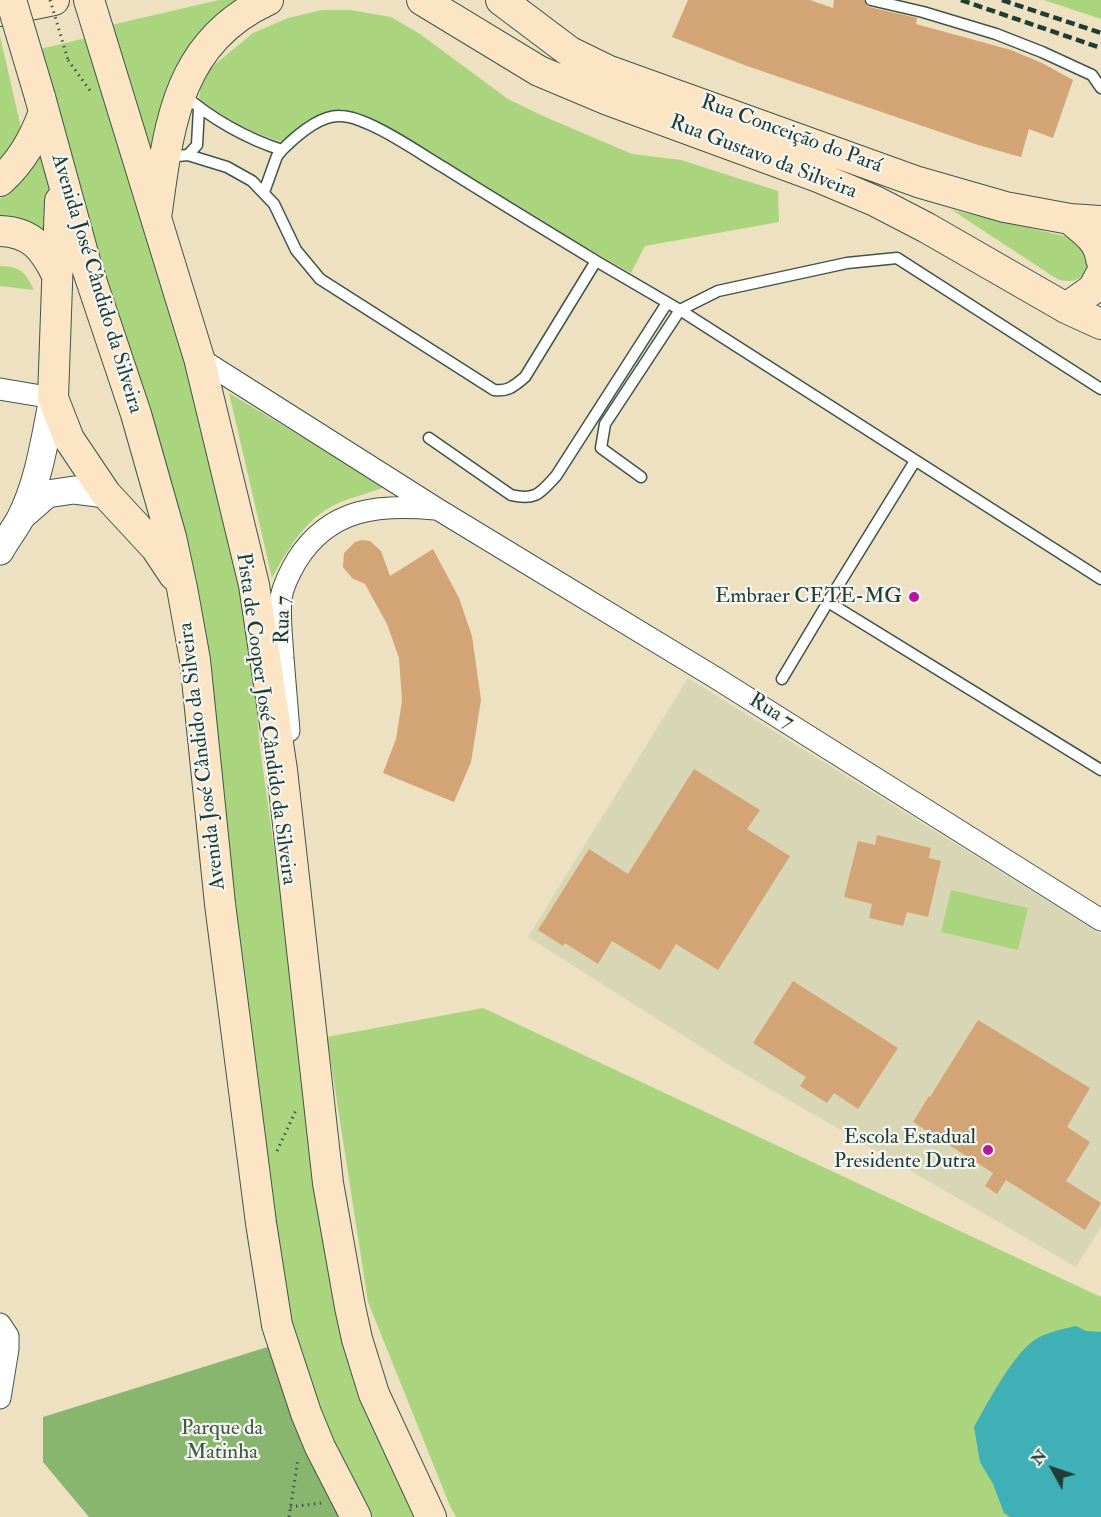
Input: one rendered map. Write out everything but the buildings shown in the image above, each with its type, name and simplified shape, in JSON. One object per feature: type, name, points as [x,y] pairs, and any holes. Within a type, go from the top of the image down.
[{"type":"main road","name":"Avenida José Cândido da Silveira","points":[[11,0],[87,267],[136,414],[171,537],[195,660],[220,904],[261,1222],[277,1325],[306,1413],[320,1447],[356,1517]]},
{"type":"main road","points":[[0,11],[52,0]]},
{"type":"main road","points":[[89,0],[199,358],[255,585],[282,770],[328,1183],[350,1307],[374,1394],[431,1517]]},
{"type":"main road","points":[[156,223],[190,100],[188,73],[215,37],[232,22],[268,0]]},
{"type":"main road","name":"Rua Gustavo da Silveira","points":[[422,0],[539,71],[608,100],[818,177],[875,201],[927,228],[1066,308],[1101,324]]},
{"type":"main road","name":"Rua Conceição do Pará","points":[[501,0],[570,52],[607,70],[918,182],[1005,207],[1070,219],[1101,221]]},
{"type":"main road","points":[[0,181],[25,153],[35,135],[42,104]]},
{"type":"main road","points":[[61,171],[53,398],[69,439],[106,495],[156,548],[182,588]]},
{"type":"main road","points":[[1070,219],[1088,234],[1100,249],[1101,259]]},
{"type":"main road","points":[[0,231],[22,235],[34,242],[46,253],[57,275]]},
{"type":"main road","points":[[1066,308],[1093,289],[1101,274]]},
{"type":"street","name":"Rua 7","points":[[199,358],[439,510],[1099,914]]},
{"type":"street","points":[[0,389],[53,398],[35,478],[20,518],[0,551]]},
{"type":"street","points":[[378,508],[394,481]]},
{"type":"street","points":[[20,518],[47,494],[74,490],[106,495]]},
{"type":"street","name":"Rua 7","points":[[282,770],[289,734],[280,625],[281,597],[289,573],[319,533],[342,518],[378,508],[410,507],[439,510]]},
{"type":"street","points":[[0,1398],[8,1349],[4,1330]]},
{"type":"lane","points":[[871,0],[923,12],[1042,51],[1092,75],[1101,88]]},
{"type":"lane","points":[[190,100],[227,125],[282,150]]},
{"type":"lane","points":[[264,192],[277,156],[301,132],[319,122],[340,116],[360,121],[395,139],[680,310],[1101,579]]},
{"type":"lane","points":[[176,156],[227,167],[252,181],[274,204],[296,250],[320,279],[494,390],[503,392],[525,377],[596,261]]},
{"type":"lane","points":[[641,477],[601,448],[604,424],[680,310],[718,291],[847,263],[897,258],[1101,389]]},
{"type":"lane","points":[[429,438],[511,495],[527,499],[541,492],[556,476],[667,303]]},
{"type":"lane","points":[[782,679],[915,461]]},
{"type":"lane","points":[[828,602],[1101,770]]},
{"type":"path","points":[[52,0],[68,60],[92,93]]},
{"type":"path","points":[[275,1155],[297,1106]]},
{"type":"path","points":[[289,1517],[300,1448]]},
{"type":"path","points":[[290,1507],[323,1503]]},
{"type":"shaded area","points":[[688,678],[1101,934],[1101,1227],[1076,1267],[739,1071],[528,937]]},
{"type":"green space","points":[[219,0],[253,0],[232,10],[148,174],[107,26]]},
{"type":"green space","points":[[1044,0],[1101,0],[1101,19]]},
{"type":"green space","points":[[322,10],[350,10],[391,17],[420,34],[508,99],[632,154],[681,160],[778,191],[779,222],[645,246],[631,273],[343,109],[317,116],[282,142],[239,124],[199,99],[202,75],[253,33],[288,18]]},
{"type":"green space","points":[[0,36],[22,132],[0,172]]},
{"type":"green space","points":[[86,38],[195,387],[246,591],[260,748],[335,1282],[423,1517],[364,1517],[322,1434],[287,1323],[204,662],[36,50]]},
{"type":"green space","points":[[45,145],[54,199],[54,255],[0,224],[0,199],[24,176]]},
{"type":"green space","points":[[952,210],[1077,239],[1091,267],[1076,280],[1057,279]]},
{"type":"green space","points":[[0,266],[22,271],[34,290],[0,286]]},
{"type":"green space","points":[[229,393],[385,487],[340,502],[318,515],[295,540],[272,578]]},
{"type":"green space","points":[[951,890],[1028,908],[1018,950],[941,932]]},
{"type":"green space","points":[[483,1008],[1101,1297],[1101,1517],[456,1517],[368,1302],[327,1037]]},
{"type":"green space","name":"Parque da Matinha","points":[[274,1345],[345,1517],[89,1517],[43,1462],[43,1417]]},
{"type":"water","points":[[1076,1326],[1086,1331],[1101,1332],[1101,1517],[1010,1517],[1004,1513],[993,1484],[980,1462],[974,1427],[1002,1379],[1027,1346],[1045,1334]]},
{"type":"railway","points":[[961,0],[1101,48]]},
{"type":"railway","points":[[1002,0],[1101,33]]},
{"type":"place","name":"Embraer CETE-MG","points":[[914,597]]},
{"type":"place","name":"Escola Estadual Presidente Dutra","points":[[988,1150]]}]
